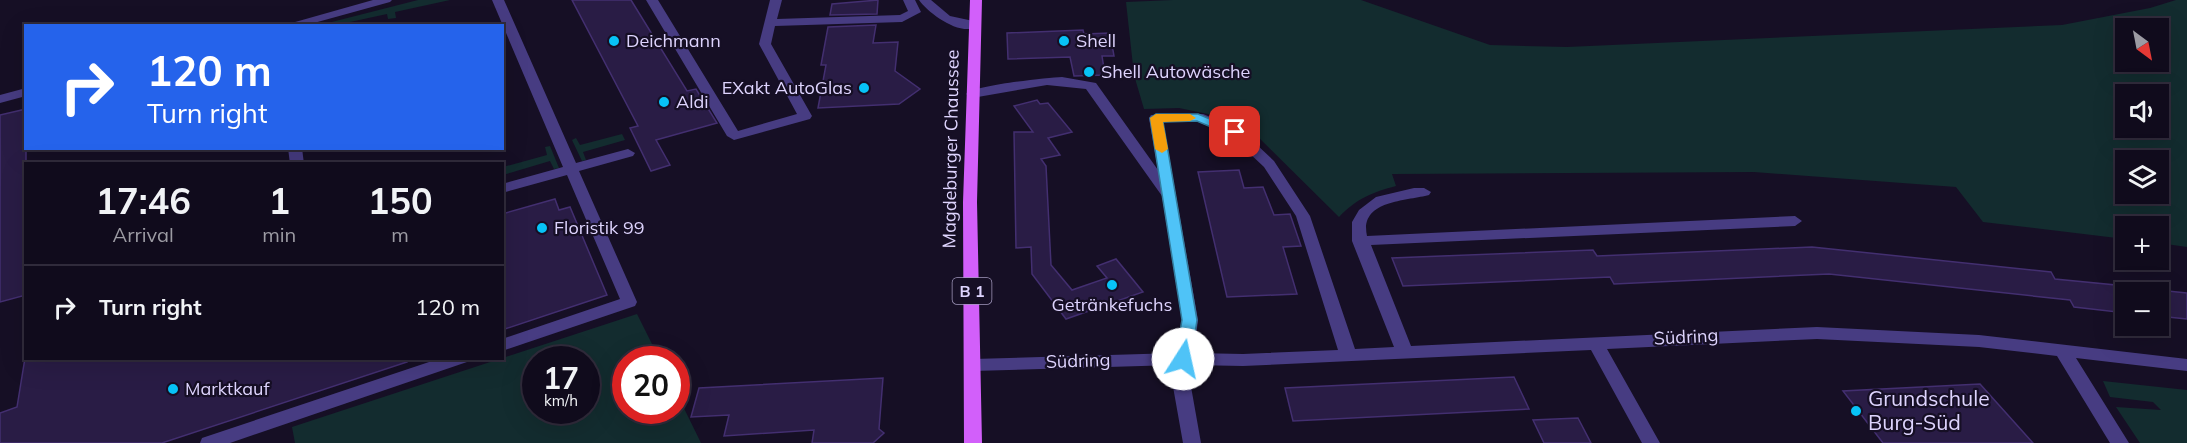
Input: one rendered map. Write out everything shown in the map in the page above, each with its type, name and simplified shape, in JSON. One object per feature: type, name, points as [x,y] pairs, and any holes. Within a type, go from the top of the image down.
[{"type":"main road","name":"Magdeburger Chaussee","points":[[973,443],[972,94],[976,0]]},
{"type":"street","points":[[294,24],[386,0]]},
{"type":"street","points":[[498,0],[629,302],[504,344]]},
{"type":"street","points":[[652,0],[734,136],[805,116],[765,44],[776,0]]},
{"type":"street","points":[[770,23],[902,18],[915,12],[909,0]]},
{"type":"street","points":[[925,0],[936,13],[956,24],[974,25]]},
{"type":"street","points":[[972,94],[1040,82],[1069,81],[1091,86],[1170,197]]},
{"type":"street","points":[[0,99],[24,93]]},
{"type":"street","points":[[1192,443],[1181,381],[1190,320],[1156,118],[1198,117],[1235,132],[1269,165],[1303,216],[1348,354]]},
{"type":"street","points":[[504,188],[628,153]]},
{"type":"street","points":[[1405,352],[1360,241],[1358,222],[1370,207],[1392,196],[1424,192]]},
{"type":"street","points":[[1360,241],[1795,221]]},
{"type":"street","name":"Südring","points":[[973,365],[1149,358],[1243,360],[1763,333],[1869,333],[1979,341],[2187,365]]},
{"type":"street","points":[[1595,342],[1652,443]]},
{"type":"street","points":[[2063,351],[2120,443]]},
{"type":"street","points":[[209,443],[455,360]]},
{"type":"green space","points":[[418,0],[450,0],[395,12],[396,18],[388,19],[387,14],[341,24],[324,24]]},
{"type":"green space","points":[[1361,0],[1490,45],[1567,47],[2062,25],[2150,8],[2176,0],[2187,0],[2187,247],[2169,244],[2169,216],[2115,216],[2115,238],[1983,222],[1956,187],[1754,172],[1392,174],[1396,186],[1365,197],[1339,217],[1242,121],[1179,108],[1144,109],[1134,75],[1126,2]]},
{"type":"green space","points":[[622,134],[625,140],[583,152],[586,160],[582,161],[572,140],[576,138],[580,145]]},
{"type":"green space","points":[[550,146],[559,168],[554,169],[550,161],[504,175],[504,167],[547,155],[545,147]]},
{"type":"green space","points":[[637,314],[653,346],[612,346],[612,424],[690,424],[690,421],[701,443],[295,443],[292,427],[497,360],[504,360],[504,358],[522,352],[522,424],[600,424],[600,346],[539,346]]},
{"type":"green space","points":[[2103,381],[2187,390],[2187,443],[2140,443],[2116,407],[2161,410],[2153,402],[2110,397]]},
{"type":"building","points":[[572,0],[631,0],[687,91],[696,89],[717,123],[656,140],[670,165],[651,171],[630,128],[638,126]]},
{"type":"building","points":[[878,0],[877,14],[830,15],[832,4]]},
{"type":"building","points":[[876,25],[873,43],[898,42],[895,71],[920,89],[899,104],[818,108],[826,65],[821,65],[828,27]]},
{"type":"building","points":[[1083,30],[1084,34],[1110,33],[1114,56],[1102,56],[1105,75],[1074,76],[1070,57],[1008,59],[1007,33]]},
{"type":"building","points":[[1037,100],[1040,104],[1048,103],[1072,132],[1048,138],[1060,155],[1041,159],[1046,166],[1051,265],[1072,290],[1107,278],[1097,266],[1116,259],[1143,292],[1066,319],[1032,274],[1031,247],[1016,248],[1014,132],[1033,132],[1014,106]]},
{"type":"building","points":[[24,109],[26,162],[24,162],[24,296],[0,302],[0,115]]},
{"type":"building","points":[[1239,170],[1244,188],[1263,187],[1274,215],[1290,214],[1301,246],[1283,247],[1297,294],[1227,297],[1198,172]]},
{"type":"building","points":[[555,199],[559,210],[570,207],[607,295],[504,329],[504,213]]},
{"type":"building","points":[[1812,247],[2051,272],[2055,279],[2115,285],[2115,312],[2074,307],[2070,300],[1829,274],[1614,284],[1610,277],[1403,286],[1392,258],[1593,250],[1597,256]]},
{"type":"building","points":[[2169,291],[2187,293],[2187,319],[2169,317]]},
{"type":"building","name":"Marktkauf","points":[[25,360],[406,360],[407,362],[162,443],[0,443],[0,413],[17,407]]},
{"type":"building","points":[[1514,377],[1529,409],[1293,421],[1285,388]]},
{"type":"building","points":[[883,378],[879,429],[884,433],[873,443],[812,443],[814,430],[724,436],[729,415],[691,417],[699,388]]},
{"type":"building","points":[[1980,384],[2033,443],[1883,443],[1843,391]]},
{"type":"building","points":[[1578,418],[1591,443],[1544,443],[1533,420]]},
{"type":"slow traffic","points":[[1162,149],[1156,118],[1190,118]]},
{"type":"place","name":"Deichmann","points":[[614,41]]},
{"type":"place","name":"Shell","points":[[1064,41]]},
{"type":"place","name":"Shell Autowäsche","points":[[1089,72]]},
{"type":"place","name":"EXakt AutoGlas","points":[[864,88]]},
{"type":"place","name":"Aldi","points":[[664,102]]},
{"type":"place","name":"Floristik 99","points":[[542,228]]},
{"type":"place","name":"Getränkefuchs","points":[[1112,285]]},
{"type":"place","name":"Marktkauf","points":[[173,389]]},
{"type":"place","name":"Grundschule Burg-Süd","points":[[1856,411]]},
{"type":"route","points":[[1183,359],[1190,320],[1156,118],[1198,117],[1235,132]]}]
